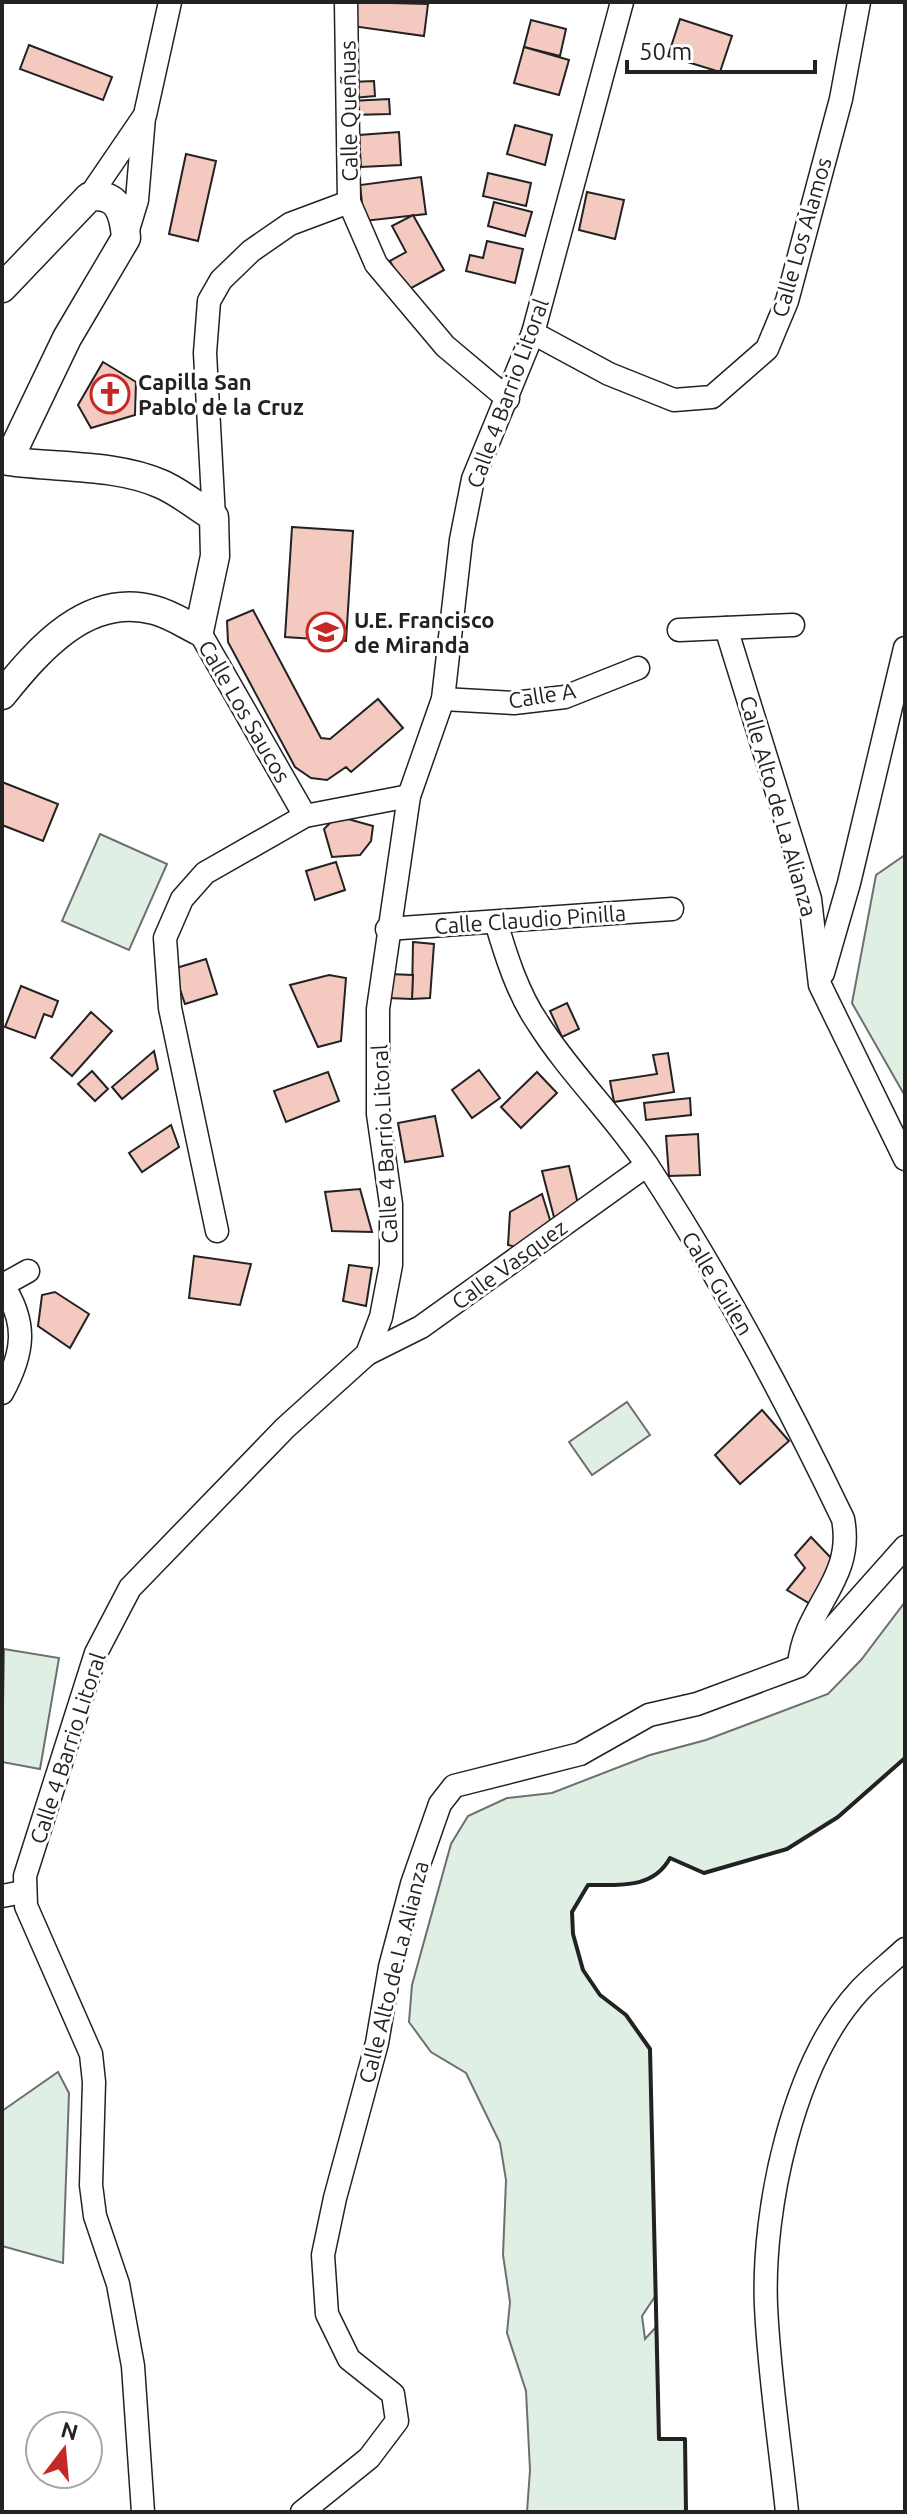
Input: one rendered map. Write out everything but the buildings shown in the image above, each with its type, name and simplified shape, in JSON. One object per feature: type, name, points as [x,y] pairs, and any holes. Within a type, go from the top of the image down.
[{"type":"street","points":[[170,2],[145,115],[137,200],[126,238],[67,338],[5,463],[117,471],[162,484],[214,517]]},
{"type":"street","name":"Calle Queñuas","points":[[346,2],[349,202],[376,264],[445,346],[508,399]]},
{"type":"street","name":"Calle 4 Barrio Litoral","points":[[143,2512],[133,2366],[118,2284],[95,2216],[91,2185],[94,2115],[91,2054],[12,1894],[96,1653],[130,1588],[285,1428],[367,1354],[381,1317],[391,1265],[391,1204],[378,1099],[378,1009],[387,929],[409,796],[443,699],[461,540],[473,479],[533,333],[622,2]]},
{"type":"street","name":"Calle Los Alamos","points":[[533,333],[609,374],[674,400],[712,397],[767,349],[787,301],[841,99],[859,2]]},
{"type":"street","points":[[2,288],[89,197],[145,115]]},
{"type":"street","points":[[89,197],[112,198],[119,207],[126,238]]},
{"type":"street","name":"Calle Los Saucos","points":[[305,816],[199,631],[215,556],[205,353],[209,301],[221,280],[251,251],[290,224],[349,202]]},
{"type":"street","points":[[2,695],[25,666],[64,629],[91,615],[118,607],[154,610],[199,631]]},
{"type":"street","points":[[679,630],[793,625]]},
{"type":"street","name":"Calle Alto de La Alianza","points":[[726,628],[810,899],[820,985],[905,1159]]},
{"type":"street","points":[[820,985],[849,883],[905,648]]},
{"type":"street","name":"Calle A","points":[[443,699],[514,703],[565,697],[638,668]]},
{"type":"street","points":[[217,1231],[170,1008],[165,938],[182,899],[205,873],[305,816],[409,796]]},
{"type":"street","name":"Calle Claudio Pinilla","points":[[387,929],[672,909]]},
{"type":"street","name":"Calle Guilen","points":[[496,922],[506,957],[537,1022],[647,1165],[779,1386],[843,1519],[847,1540],[841,1570],[806,1629],[799,1666]]},
{"type":"street","name":"Calle Vasquez","points":[[367,1354],[421,1327],[647,1165]]},
{"type":"street","points":[[2,1393],[19,1358],[23,1333],[18,1310],[3,1285],[28,1271]]},
{"type":"street","name":"Calle Alto de La Alianza","points":[[302,2512],[369,2458],[397,2421],[393,2394],[349,2359],[327,2314],[323,2255],[335,2198],[377,2043],[390,1967],[412,1884],[440,1804],[454,1786],[580,1754],[649,1715],[697,1704],[799,1666],[905,1547]]},
{"type":"street","points":[[787,2512],[766,2303],[773,2208],[782,2147],[810,2066],[858,1992],[905,1949]]},
{"type":"green space","points":[[100,834],[167,864],[129,950],[62,921]]},
{"type":"green space","points":[[905,855],[905,1096],[852,1003],[876,875]]},
{"type":"green space","points":[[627,1402],[650,1435],[592,1475],[569,1442]]},
{"type":"green space","points":[[905,1602],[905,1758],[838,1817],[787,1849],[704,1873],[670,1858],[663,1868],[645,1880],[624,1885],[588,1885],[572,1912],[573,1934],[583,1970],[600,1995],[626,2015],[650,2049],[656,2295],[642,2316],[645,2339],[657,2326],[659,2438],[685,2439],[686,2512],[527,2512],[530,2470],[526,2391],[507,2333],[510,2302],[503,2255],[506,2180],[500,2143],[466,2073],[431,2052],[409,2022],[412,1985],[451,1844],[468,1816],[507,1798],[552,1793],[650,1755],[706,1740],[828,1694],[861,1660]]},
{"type":"green space","points":[[4,1649],[59,1658],[40,1769],[2,1762]]},
{"type":"green space","points":[[58,2072],[69,2093],[63,2263],[2,2246],[2,2111]]},
{"type":"wall","points":[[686,2512],[685,2439],[659,2439],[650,2049],[626,2015],[600,1995],[583,1970],[573,1934],[572,1912],[588,1885],[624,1885],[645,1880],[663,1868],[670,1858],[704,1873],[787,1849],[838,1817],[905,1758]]},
{"type":"place","name":"Capilla San Pablo de la Cruz","points":[[110,394]]},
{"type":"place","name":"U.E. Francisco de Miranda","points":[[326,632]]}]
